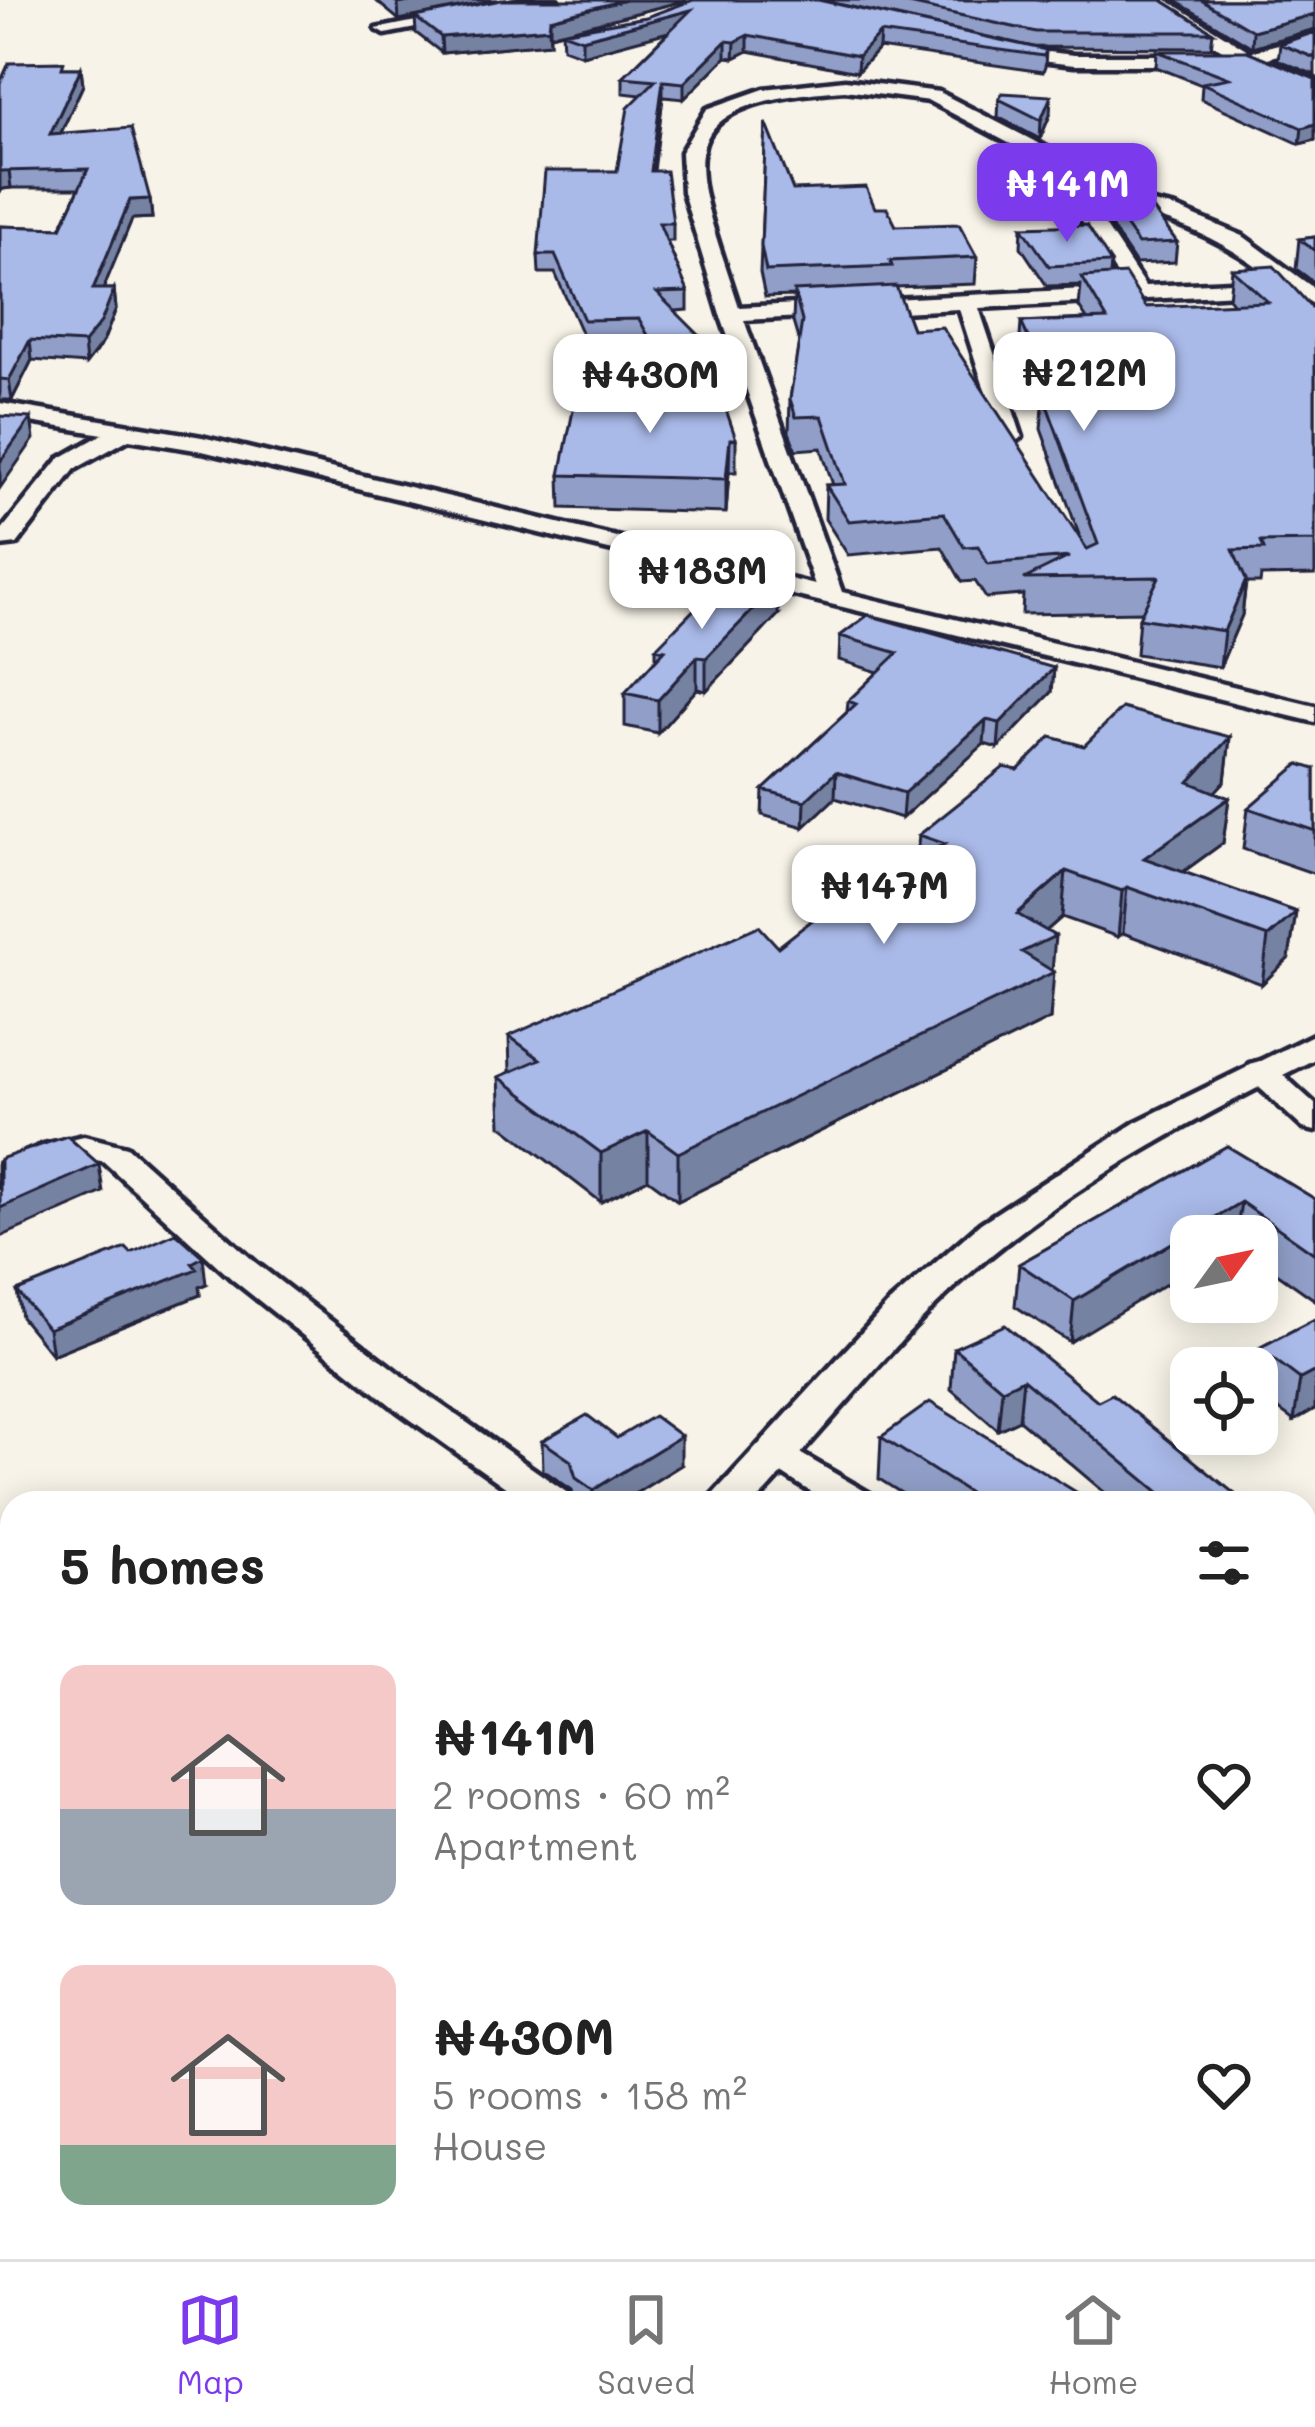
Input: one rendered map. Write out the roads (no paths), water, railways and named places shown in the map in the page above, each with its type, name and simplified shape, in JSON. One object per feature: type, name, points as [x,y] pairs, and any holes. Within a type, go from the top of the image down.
[{"type":"street","points":[[385,28],[549,0]]},
{"type":"street","points":[[1165,1],[1155,3],[1249,58],[1315,87]]},
{"type":"street","points":[[992,50],[1074,60],[1249,58],[1315,38]]},
{"type":"street","points":[[831,595],[730,314],[692,191],[690,152],[713,113],[783,91],[845,85],[933,96],[1050,157],[1140,295]]},
{"type":"street","points":[[1072,191],[1169,212],[1236,240],[1315,299]]},
{"type":"street","points":[[730,314],[1295,285]]},
{"type":"street","points":[[967,302],[1011,437]]},
{"type":"street","points":[[0,410],[128,430],[1315,714]]},
{"type":"street","points":[[0,570],[11,551],[4,539],[68,464],[128,430]]},
{"type":"street","points":[[740,1491],[902,1315],[1039,1196],[1140,1133],[1315,1045]]},
{"type":"street","points":[[1260,1071],[1315,1121]]},
{"type":"street","points":[[0,1176],[49,1152],[76,1145],[99,1146],[115,1154],[244,1271],[410,1401],[538,1491]]},
{"type":"street","points":[[778,1454],[837,1491]]}]
